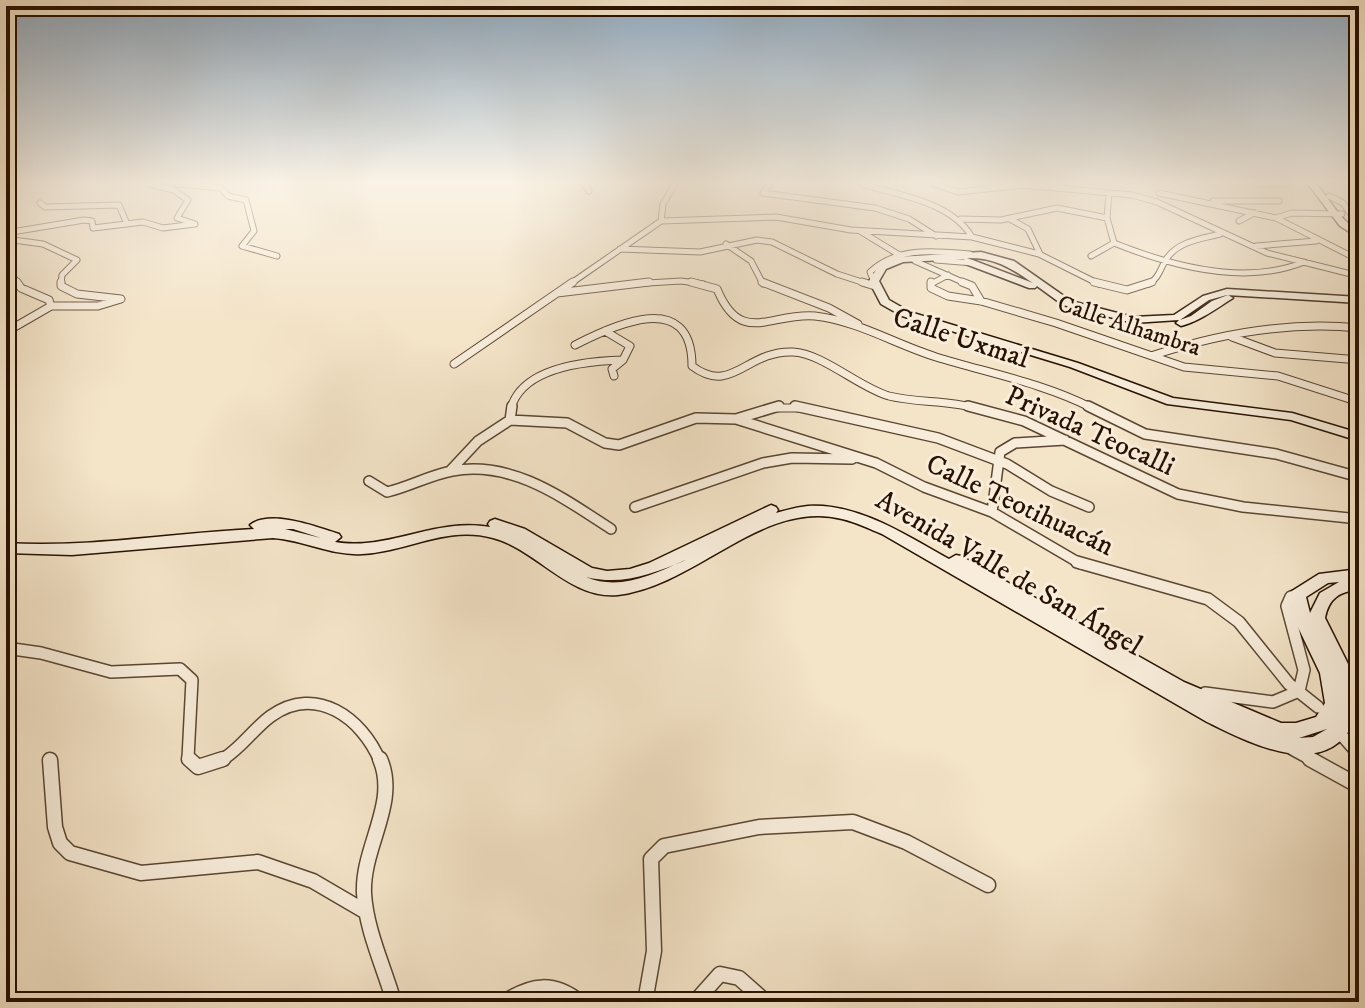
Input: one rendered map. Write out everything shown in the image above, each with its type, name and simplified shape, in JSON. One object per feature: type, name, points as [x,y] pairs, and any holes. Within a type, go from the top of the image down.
[{"type":"street","points":[[254,231],[242,246],[277,256]]},
{"type":"street","points":[[454,364],[646,231]]},
{"type":"street","points":[[860,231],[900,255]]},
{"type":"street","points":[[861,231],[972,237],[1040,254],[1121,292],[1145,289],[1157,279],[1162,261],[1175,248],[1220,234]]},
{"type":"street","points":[[928,231],[936,236]]},
{"type":"street","points":[[968,231],[972,237]]},
{"type":"street","points":[[1029,231],[1040,254]]},
{"type":"street","points":[[1111,231],[1114,243]]},
{"type":"street","points":[[1214,231],[1252,247],[1359,276]]},
{"type":"street","points":[[1299,231],[1359,260]]},
{"type":"street","points":[[6,239],[46,243],[75,258],[77,261],[60,279],[61,286],[72,292],[121,297],[117,302],[98,306],[51,306],[6,332]]},
{"type":"street","points":[[620,249],[700,252],[748,240],[772,242],[837,274],[875,285]]},
{"type":"street","points":[[1252,247],[1316,241]]},
{"type":"street","points":[[1091,256],[1114,243]]},
{"type":"street","points":[[1114,243],[1162,261],[1261,271],[1285,269],[1304,262]]},
{"type":"street","points":[[726,244],[751,261],[764,285],[829,308],[865,328]]},
{"type":"street","points":[[1359,299],[1227,292],[1206,298],[1176,318],[1133,320],[1067,303],[1018,267],[979,259],[900,255],[882,261],[870,272],[875,285],[893,308],[1074,365],[1186,405],[1292,417],[1359,437]]},
{"type":"street","points":[[875,285],[876,275],[893,261],[918,257],[979,259],[1077,311],[1143,325],[1191,320],[1222,299],[1243,295],[1359,299]]},
{"type":"street","points":[[979,259],[943,258],[898,263],[885,273],[882,285],[891,300],[911,312],[984,337],[1072,359],[1183,399],[1291,411],[1359,430]]},
{"type":"street","name":"Calle Alhambra","points":[[979,259],[916,262],[972,286],[981,301]]},
{"type":"street","points":[[1002,272],[1018,267]]},
{"type":"street","points":[[6,274],[13,276],[21,288],[49,300],[51,306]]},
{"type":"street","name":"Calle Alhambra","points":[[948,275],[931,281],[931,288],[948,296],[981,301],[1201,371],[1247,372],[1295,380],[1359,402]]},
{"type":"street","name":"Calle Uxmal","points":[[557,293],[694,282],[717,289],[726,311],[744,321],[760,323],[813,316],[865,328],[902,346],[1064,394],[1145,434],[1276,454],[1359,477]]},
{"type":"street","name":"Privada Teocalli","points":[[575,345],[631,318],[648,315],[686,334],[691,342],[692,366],[708,378],[722,379],[756,358],[787,350],[817,361],[880,393],[987,409],[1069,440],[1178,494],[1243,507],[1359,519]]},
{"type":"street","points":[[1154,355],[1309,323],[1359,328]]},
{"type":"street","points":[[605,331],[630,346],[623,360],[612,369],[614,376]]},
{"type":"street","points":[[1232,337],[1275,353],[1359,360]]},
{"type":"street","points":[[449,472],[478,441],[510,420],[519,396],[534,380],[547,373],[587,362],[623,360]]},
{"type":"street","points":[[510,420],[567,423],[605,443],[619,445],[696,418],[736,419],[782,405],[799,406],[840,418],[938,438],[997,460],[1051,491],[1089,507]]},
{"type":"street","name":"Calle Teotihuacán","points":[[736,419],[861,459],[992,512],[1081,564],[1186,590],[1219,605],[1250,633],[1299,691],[1318,707]]},
{"type":"street","points":[[992,512],[1000,452],[1015,443],[1069,440]]},
{"type":"street","points":[[635,507],[763,463],[792,458],[861,459]]},
{"type":"street","points":[[369,481],[387,492],[449,472],[481,468],[521,474],[611,529]]},
{"type":"street","name":"Avenida Valle de San Ángel","points":[[6,540],[283,533],[328,545],[362,549],[428,532],[484,531],[523,544],[584,582],[614,590],[671,571],[780,516],[821,508],[863,518],[1178,687],[1296,741]]},
{"type":"street","name":"Avenida Valle de San Ángel","points":[[6,548],[54,549],[181,535]]},
{"type":"street","points":[[1296,741],[1324,743],[1347,718],[1351,691],[1317,618],[1323,587],[1337,575],[1359,574]]},
{"type":"street","points":[[1178,687],[1260,702],[1273,702],[1299,691],[1305,677],[1287,606],[1291,597],[1323,587],[1359,584]]},
{"type":"street","points":[[1296,741],[1322,723],[1330,713],[1335,695],[1329,673],[1304,623],[1298,595]]},
{"type":"street","name":"Avenida Valle de San Ángel","points":[[1015,599],[1180,700],[1240,729],[1296,741]]},
{"type":"street","points":[[6,648],[41,653],[111,672],[180,669],[189,673],[192,680],[188,758],[198,767],[215,765],[226,758],[260,722],[283,708],[324,703],[352,719],[374,748],[385,770],[387,784],[383,814],[365,874],[366,912],[394,1002]]},
{"type":"street","points":[[1338,731],[1359,755]]},
{"type":"street","points":[[1296,741],[1359,786]]},
{"type":"street","points":[[50,760],[55,827],[60,843],[70,853],[141,873],[258,862],[282,867],[313,881],[366,912]]},
{"type":"street","points":[[645,1002],[650,982],[651,859],[664,846],[789,823],[853,822],[906,842],[988,885]]},
{"type":"street","points":[[695,1002],[720,974],[739,978],[766,1002]]},
{"type":"street","points":[[504,1002],[532,985],[543,983],[568,992],[580,1002]]},
{"type":"tunnel","points":[[1342,722],[1359,733]]}]
